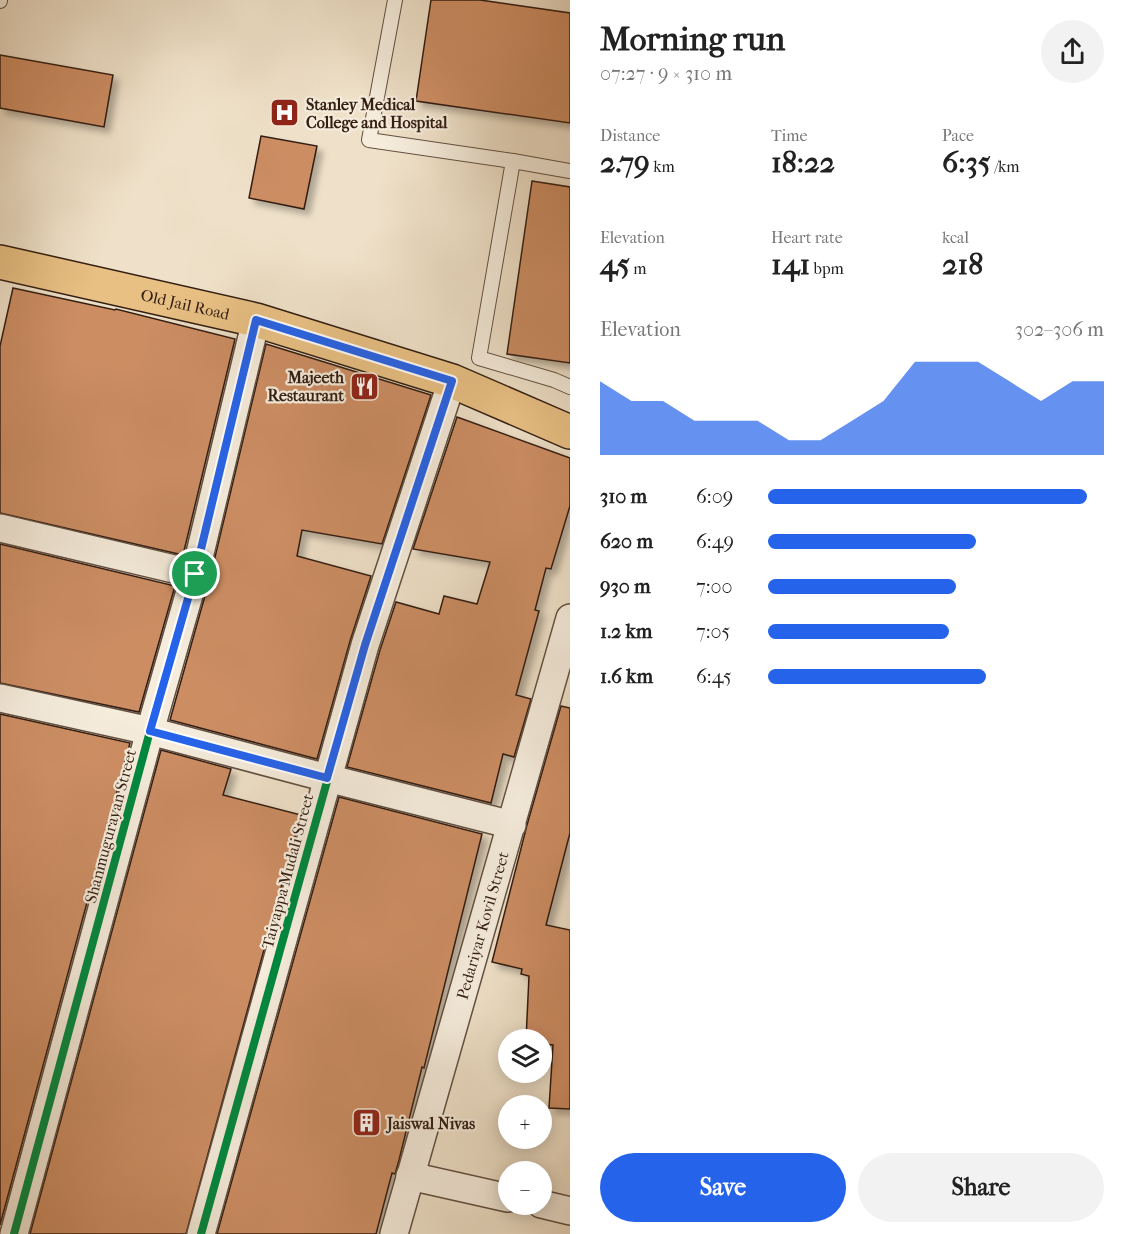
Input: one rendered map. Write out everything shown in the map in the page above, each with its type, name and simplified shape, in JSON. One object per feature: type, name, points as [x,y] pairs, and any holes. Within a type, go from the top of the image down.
[{"type":"main road","name":"Old Jail Road","points":[[1,266],[256,320],[452,381],[570,432]]},
{"type":"street","name":"Shanmugurayan Street","points":[[14,1234],[150,731],[195,574],[256,320]]},
{"type":"street","name":"Taiyappa Mudali Street","points":[[201,1234],[365,645],[452,381]]},
{"type":"street","points":[[0,528],[195,574]]},
{"type":"street","name":"Pedariyar Kovil Street","points":[[394,1234],[570,618]]},
{"type":"street","points":[[0,698],[150,731],[512,825]]},
{"type":"street","points":[[410,1176],[498,1196]]},
{"type":"street","points":[[552,1207],[570,1211]]},
{"type":"lane","points":[[395,0],[369,140],[570,171]]},
{"type":"lane","points":[[513,161],[478,358],[554,380],[570,387]]},
{"type":"building","points":[[431,0],[480,0],[570,13],[570,123],[416,101]]},
{"type":"building","points":[[0,55],[113,75],[104,127],[0,108]]},
{"type":"building","points":[[261,136],[317,146],[304,209],[249,198]]},
{"type":"building","points":[[532,181],[570,187],[570,363],[507,354]]},
{"type":"building","points":[[13,288],[116,309],[235,339],[183,555],[0,513],[0,346]]},
{"type":"building","points":[[266,344],[431,395],[382,544],[302,530],[297,556],[371,576],[317,759],[170,720],[210,578]]},
{"type":"building","points":[[457,417],[570,458],[570,506],[551,569],[546,568],[535,610],[539,611],[516,695],[531,699],[514,757],[503,754],[491,803],[347,767],[396,602],[439,614],[444,596],[477,604],[490,562],[413,549]]},
{"type":"building","points":[[0,544],[175,586],[139,712],[0,683]]},
{"type":"building","points":[[561,706],[570,708],[570,833],[546,925],[570,930],[570,1109],[552,1108],[552,1095],[550,1095],[552,1029],[527,1029],[529,976],[521,974],[522,969],[492,962],[527,825]]},
{"type":"building","points":[[0,714],[130,743],[0,1225]]},
{"type":"building","points":[[161,750],[231,769],[223,795],[301,815],[186,1234],[30,1234]]},
{"type":"building","points":[[339,797],[482,834],[399,1160],[395,1174],[392,1173],[376,1234],[217,1234]]},
{"type":"cycle path","points":[[14,1234],[150,731],[195,574],[256,320]]},
{"type":"cycle path","points":[[201,1234],[365,645],[452,381]]},
{"type":"place","name":"Stanley Medical College and Hospital","points":[[285,113]]},
{"type":"place","name":"Majeeth Restaurant","points":[[365,386]]},
{"type":"place","name":"Jaiswal Nivas","points":[[366,1123]]},
{"type":"route","points":[[256,320],[452,381],[365,645],[327,778],[150,731],[195,574],[256,320]]}]
